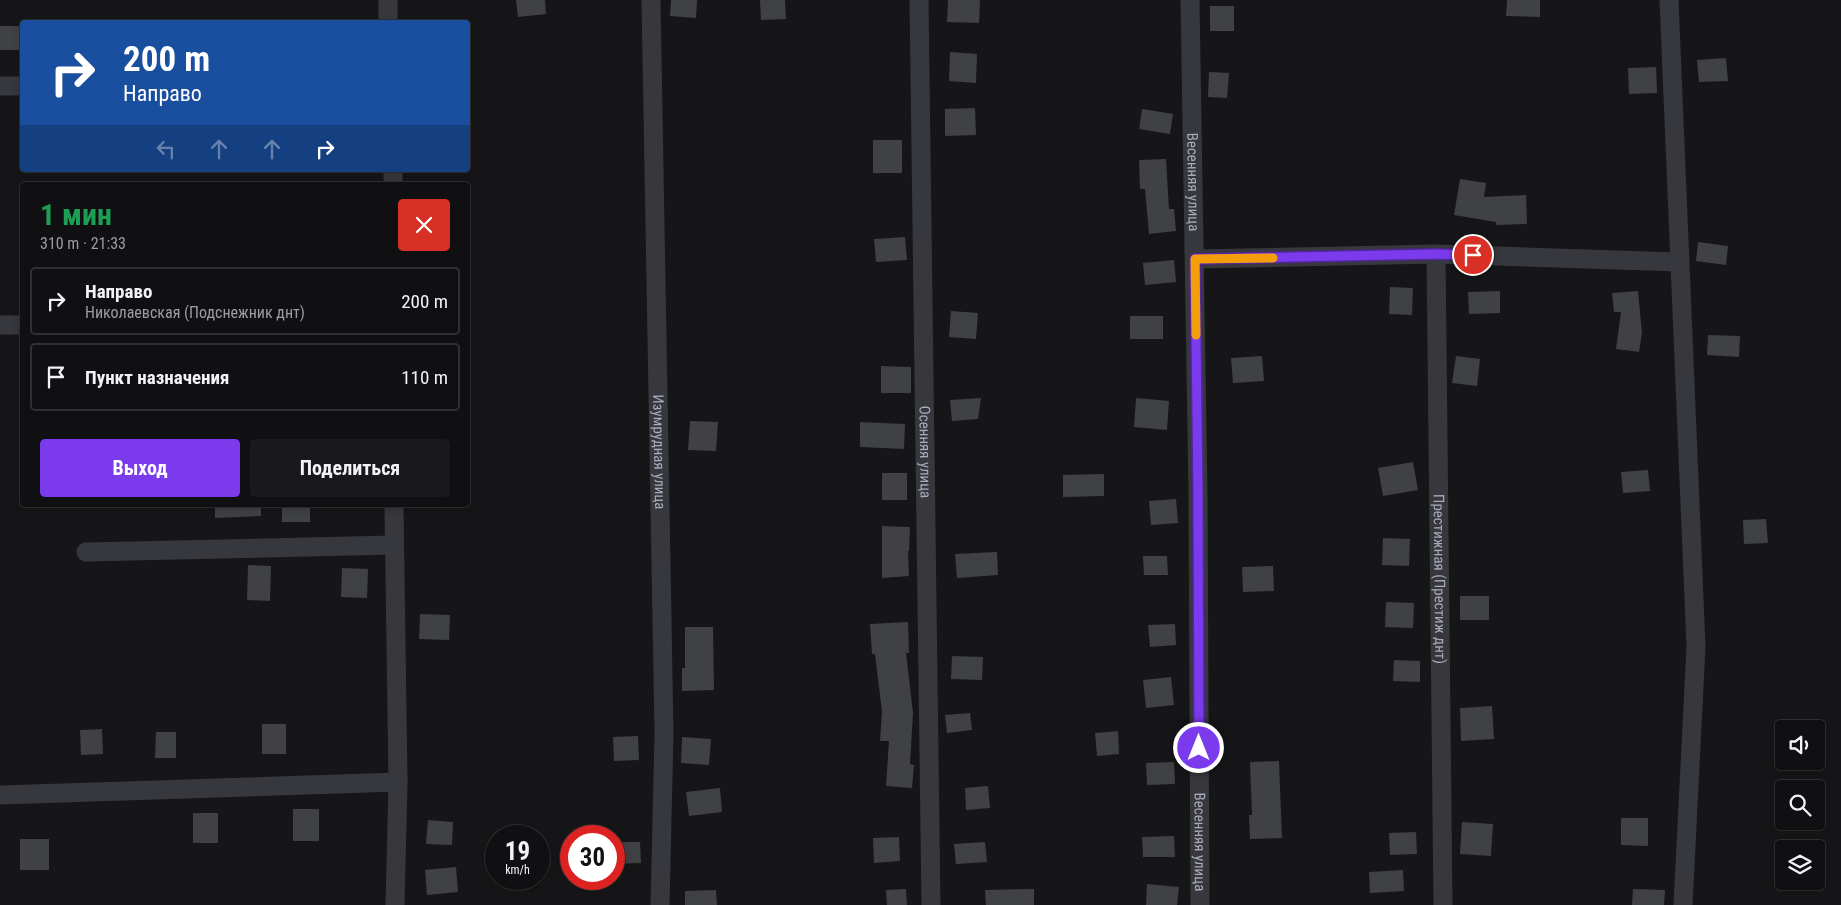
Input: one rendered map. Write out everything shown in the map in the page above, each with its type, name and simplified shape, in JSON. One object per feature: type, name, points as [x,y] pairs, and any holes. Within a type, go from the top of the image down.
[{"type":"street","points":[[388,0],[388,20]]},
{"type":"street","name":"Изумрудная улица","points":[[651,0],[664,733],[660,905]]},
{"type":"street","name":"Осенняя улица","points":[[919,0],[931,905]]},
{"type":"street","name":"Весенняя улица","points":[[1190,0],[1198,494],[1200,905]]},
{"type":"street","points":[[1668,0],[1696,647],[1683,905]]},
{"type":"street","points":[[0,86],[20,86]]},
{"type":"street","points":[[1195,259],[1436,254],[1679,262]]},
{"type":"street","name":"Престижная (Престиж днт)","points":[[1436,254],[1443,905]]},
{"type":"street","points":[[0,324],[20,325]]},
{"type":"street","points":[[394,507],[398,782],[395,905]]},
{"type":"street","points":[[86,552],[394,545]]},
{"type":"street","points":[[0,795],[398,782]]},
{"type":"building","points":[[516,0],[545,0],[546,14],[518,17]]},
{"type":"building","points":[[671,0],[697,0],[696,18],[670,16]]},
{"type":"building","points":[[760,0],[785,0],[786,19],[761,20]]},
{"type":"building","points":[[948,0],[980,0],[979,23],[947,22]]},
{"type":"building","points":[[1507,0],[1540,0],[1540,17],[1506,16]]},
{"type":"building","points":[[1210,6],[1234,6],[1234,31],[1210,31]]},
{"type":"building","points":[[0,26],[20,26],[20,50],[0,50]]},
{"type":"building","points":[[950,52],[977,54],[976,83],[949,81]]},
{"type":"building","points":[[1726,58],[1728,81],[1699,82],[1697,60]]},
{"type":"building","points":[[1656,67],[1657,93],[1629,94],[1628,68]]},
{"type":"building","points":[[1209,72],[1229,73],[1227,98],[1208,97]]},
{"type":"building","points":[[975,108],[976,135],[945,136],[945,109]]},
{"type":"building","points":[[1142,109],[1173,114],[1170,134],[1139,129]]},
{"type":"building","points":[[873,140],[902,140],[902,173],[873,173]]},
{"type":"building","points":[[1166,159],[1169,209],[1174,209],[1176,231],[1149,234],[1145,189],[1140,189],[1139,160]]},
{"type":"building","points":[[1460,179],[1486,183],[1484,197],[1526,195],[1527,224],[1496,225],[1496,222],[1454,215]]},
{"type":"building","points":[[905,237],[907,260],[876,262],[874,239]]},
{"type":"building","points":[[1698,242],[1728,246],[1726,265],[1696,261]]},
{"type":"building","points":[[1174,260],[1176,282],[1145,285],[1143,263]]},
{"type":"building","points":[[1390,287],[1413,288],[1412,315],[1389,314]]},
{"type":"building","points":[[1500,291],[1500,313],[1469,314],[1468,292]]},
{"type":"building","points":[[1638,291],[1642,333],[1639,352],[1616,349],[1621,312],[1614,312],[1612,293]]},
{"type":"building","points":[[951,311],[978,313],[976,339],[949,337]]},
{"type":"building","points":[[1130,316],[1163,316],[1163,339],[1130,339]]},
{"type":"building","points":[[1708,335],[1740,336],[1739,357],[1707,355]]},
{"type":"building","points":[[1262,356],[1264,381],[1233,383],[1231,358]]},
{"type":"building","points":[[1456,356],[1480,359],[1477,386],[1452,383]]},
{"type":"building","points":[[881,366],[911,367],[911,393],[881,393]]},
{"type":"building","points":[[981,398],[978,419],[952,421],[950,400]]},
{"type":"building","points":[[1136,398],[1169,401],[1167,430],[1134,427]]},
{"type":"building","points":[[690,421],[718,422],[716,451],[688,450]]},
{"type":"building","points":[[860,422],[905,424],[904,449],[860,447]]},
{"type":"building","points":[[1413,462],[1418,490],[1383,496],[1378,468]]},
{"type":"building","points":[[1648,470],[1650,491],[1623,493],[1621,472]]},
{"type":"building","points":[[882,473],[907,473],[907,500],[882,500]]},
{"type":"building","points":[[1104,474],[1104,496],[1063,497],[1063,475]]},
{"type":"building","points":[[1176,499],[1178,523],[1151,525],[1149,501]]},
{"type":"building","points":[[215,507],[261,507],[261,516],[215,518]]},
{"type":"building","points":[[282,507],[310,507],[310,522],[282,522]]},
{"type":"building","points":[[1766,519],[1768,543],[1744,544],[1743,520]]},
{"type":"building","points":[[882,526],[910,527],[908,551],[909,576],[882,578]]},
{"type":"building","points":[[1383,538],[1410,539],[1409,566],[1382,565]]},
{"type":"building","points":[[997,552],[998,575],[957,578],[955,554]]},
{"type":"building","points":[[1143,556],[1167,556],[1168,575],[1144,575]]},
{"type":"building","points":[[248,565],[271,566],[270,601],[247,600]]},
{"type":"building","points":[[1273,566],[1274,591],[1243,592],[1242,567]]},
{"type":"building","points":[[342,568],[368,569],[367,598],[341,597]]},
{"type":"building","points":[[1460,596],[1489,596],[1489,620],[1460,620]]},
{"type":"building","points":[[1386,602],[1414,603],[1413,628],[1385,627]]},
{"type":"building","points":[[420,614],[450,615],[449,640],[419,639]]},
{"type":"building","points":[[908,622],[909,653],[906,653],[913,713],[910,764],[914,765],[912,788],[886,786],[889,741],[880,741],[882,712],[875,654],[872,654],[870,624]]},
{"type":"building","points":[[1175,624],[1176,645],[1150,647],[1148,625]]},
{"type":"building","points":[[685,627],[713,627],[714,690],[682,691],[682,668],[685,668]]},
{"type":"building","points":[[952,656],[983,657],[982,680],[951,679]]},
{"type":"building","points":[[1394,660],[1420,661],[1420,682],[1393,681]]},
{"type":"building","points":[[1171,677],[1174,705],[1146,708],[1143,680]]},
{"type":"building","points":[[1492,706],[1494,739],[1461,741],[1460,708]]},
{"type":"building","points":[[970,713],[972,730],[947,733],[945,715]]},
{"type":"building","points":[[262,724],[286,724],[286,754],[262,754]]},
{"type":"building","points":[[102,729],[103,754],[81,755],[80,730]]},
{"type":"building","points":[[1118,731],[1119,754],[1097,756],[1095,733]]},
{"type":"building","points":[[156,732],[176,732],[176,758],[155,758]]},
{"type":"building","points":[[638,736],[639,760],[614,761],[613,737]]},
{"type":"building","points":[[682,737],[711,739],[709,765],[681,763]]},
{"type":"building","points":[[1279,761],[1282,838],[1250,839],[1249,815],[1252,815],[1250,762]]},
{"type":"building","points":[[1174,762],[1175,784],[1147,785],[1146,763]]},
{"type":"building","points":[[988,786],[990,808],[966,810],[965,788]]},
{"type":"building","points":[[720,788],[722,812],[689,816],[686,792]]},
{"type":"building","points":[[293,809],[319,809],[319,841],[293,841]]},
{"type":"building","points":[[193,813],[218,813],[218,843],[193,843]]},
{"type":"building","points":[[1621,818],[1648,818],[1648,846],[1621,845]]},
{"type":"building","points":[[428,820],[453,822],[452,845],[426,844]]},
{"type":"building","points":[[1462,822],[1493,824],[1491,856],[1460,854]]},
{"type":"building","points":[[1416,832],[1417,854],[1390,855],[1389,833]]},
{"type":"building","points":[[1174,836],[1175,857],[1143,857],[1142,837]]},
{"type":"building","points":[[899,837],[900,861],[874,863],[873,838]]},
{"type":"building","points":[[20,839],[49,839],[49,870],[20,870]]},
{"type":"building","points":[[625,842],[640,842],[641,863],[625,864]]},
{"type":"building","points":[[985,842],[987,862],[956,864],[954,844]]},
{"type":"building","points":[[456,867],[458,892],[427,895],[425,870]]},
{"type":"building","points":[[1403,870],[1404,891],[1370,893],[1369,872]]},
{"type":"building","points":[[1147,884],[1179,887],[1177,905],[1146,905]]},
{"type":"building","points":[[906,889],[907,905],[887,905],[886,890]]},
{"type":"building","points":[[1034,889],[1034,905],[986,905],[985,890]]},
{"type":"building","points":[[1633,889],[1665,890],[1664,905],[1632,905]]},
{"type":"building","points":[[716,890],[717,905],[685,905],[685,891]]},
{"type":"slow traffic","points":[[1196,335],[1195,259],[1273,258]]},
{"type":"route","points":[[1199,748],[1195,259],[1436,254],[1473,255]]}]
